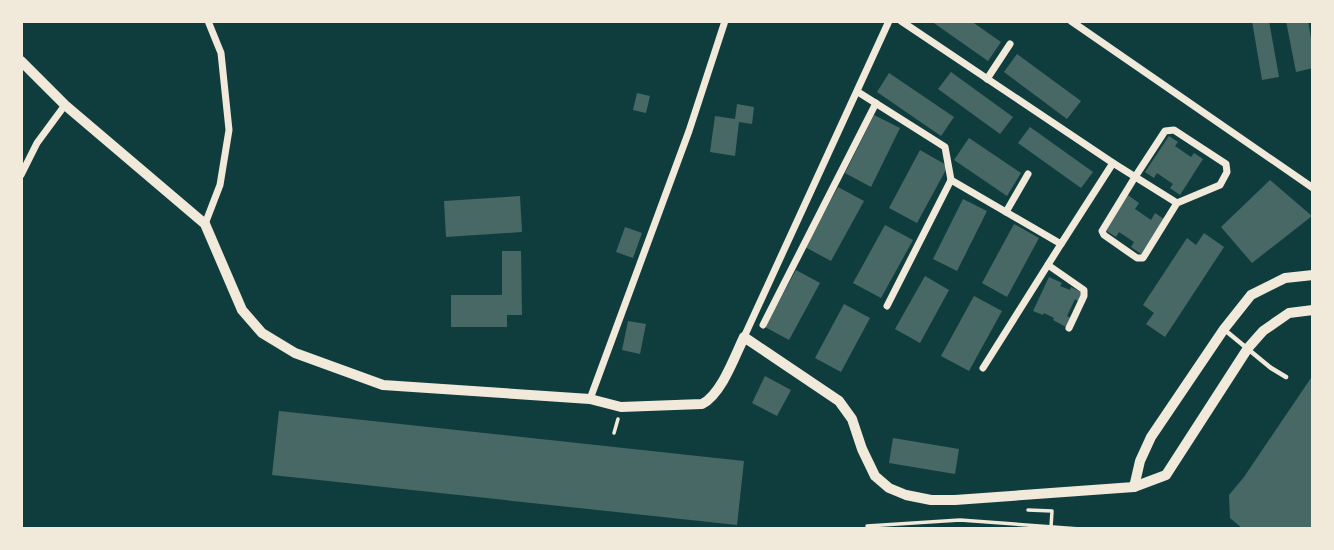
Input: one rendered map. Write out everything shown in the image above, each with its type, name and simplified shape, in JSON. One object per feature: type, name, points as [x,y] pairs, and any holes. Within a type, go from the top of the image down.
[{"type":"street","points":[[205,224],[220,185],[229,130],[221,53],[208,21]]},
{"type":"street","points":[[590,399],[689,131],[724,21]]},
{"type":"street","points":[[21,61],[65,105],[205,224],[242,310],[262,333],[295,352],[383,385],[590,399],[621,407],[702,404],[714,395],[731,364],[889,21]]},
{"type":"street","points":[[901,21],[1177,203]]},
{"type":"street","points":[[1071,21],[1313,188]]},
{"type":"street","points":[[987,79],[1010,44]]},
{"type":"street","points":[[858,92],[945,147],[951,180],[887,306]]},
{"type":"street","points":[[763,324],[876,103]]},
{"type":"street","points":[[21,175],[37,143],[65,105]]},
{"type":"street","points":[[1170,129],[1226,164],[1227,172],[1220,186],[1177,203],[1143,258],[1137,258],[1102,231],[1165,131],[1170,129]]},
{"type":"street","points":[[983,368],[1113,163]]},
{"type":"street","points":[[1006,212],[1028,174]]},
{"type":"street","points":[[951,180],[1061,244]]},
{"type":"street","points":[[1048,265],[1084,289],[1084,296],[1069,328]]},
{"type":"street","points":[[1134,486],[1140,461],[1151,437],[1224,329],[1251,295],[1285,278],[1313,275]]},
{"type":"street","points":[[744,337],[839,401],[852,419],[875,476],[889,488],[931,500],[955,500],[1134,486],[1166,475],[1248,348],[1262,331],[1289,313],[1313,310]]},
{"type":"lane","points":[[1224,329],[1286,377]]},
{"type":"path","points":[[1020,509],[1052,512],[1051,527]]},
{"type":"path","points":[[867,526],[960,520],[1080,529]]},
{"type":"building","points":[[931,21],[971,21],[1001,42],[988,61]]},
{"type":"building","points":[[1252,21],[1269,21],[1279,77],[1262,80]]},
{"type":"building","points":[[1286,21],[1308,21],[1313,68],[1296,72]]},
{"type":"building","points":[[1017,54],[1081,101],[1067,119],[1004,72]]},
{"type":"building","points":[[951,72],[1013,117],[1000,134],[938,89]]},
{"type":"building","points":[[889,73],[954,117],[941,136],[877,92]]},
{"type":"building","points":[[637,93],[650,96],[646,113],[633,110]]},
{"type":"building","points":[[737,104],[754,107],[752,124],[739,122],[735,156],[710,152],[715,116],[735,119]]},
{"type":"building","points":[[874,115],[900,128],[871,187],[845,173]]},
{"type":"building","points":[[1030,127],[1093,172],[1081,188],[1018,143]]},
{"type":"building","points":[[1169,136],[1178,142],[1175,146],[1191,157],[1194,153],[1203,159],[1180,195],[1170,188],[1173,184],[1157,173],[1154,178],[1145,172]]},
{"type":"building","points":[[969,138],[1021,173],[1007,196],[954,160]]},
{"type":"building","points":[[920,150],[948,166],[917,223],[889,208]]},
{"type":"building","points":[[1270,180],[1312,216],[1252,263],[1221,227]]},
{"type":"building","points":[[838,187],[864,201],[831,261],[805,247]]},
{"type":"building","points":[[1128,195],[1139,203],[1135,209],[1151,220],[1155,213],[1164,219],[1141,254],[1131,247],[1134,242],[1119,232],[1116,237],[1105,230]]},
{"type":"building","points":[[520,196],[522,232],[446,237],[444,201]]},
{"type":"building","points":[[963,199],[987,211],[957,271],[933,259]]},
{"type":"building","points":[[1014,224],[1039,238],[1007,297],[982,283]]},
{"type":"building","points":[[885,225],[913,240],[881,298],[853,283]]},
{"type":"building","points":[[625,227],[642,233],[633,258],[616,252]]},
{"type":"building","points":[[1204,233],[1224,247],[1165,337],[1146,324],[1154,313],[1143,305],[1187,238],[1196,245]]},
{"type":"building","points":[[502,251],[521,251],[522,315],[507,315],[507,327],[451,327],[451,295],[502,295]]},
{"type":"building","points":[[796,270],[820,283],[789,340],[765,327]]},
{"type":"building","points":[[925,276],[949,290],[920,343],[895,329]]},
{"type":"building","points":[[1049,277],[1062,283],[1060,286],[1070,290],[1071,287],[1083,293],[1079,302],[1075,299],[1067,316],[1071,318],[1066,327],[1044,313],[1043,315],[1033,311]]},
{"type":"building","points":[[974,296],[1002,311],[969,371],[941,356]]},
{"type":"building","points":[[844,304],[870,318],[841,372],[815,358]]},
{"type":"building","points":[[628,321],[646,324],[640,354],[622,350]]},
{"type":"building","points":[[1313,375],[1313,529],[1243,529],[1230,518],[1229,495]]},
{"type":"building","points":[[765,376],[791,390],[777,416],[752,403]]},
{"type":"building","points":[[279,411],[744,461],[737,525],[272,475]]},
{"type":"building","points":[[893,438],[959,449],[955,474],[889,463]]}]
